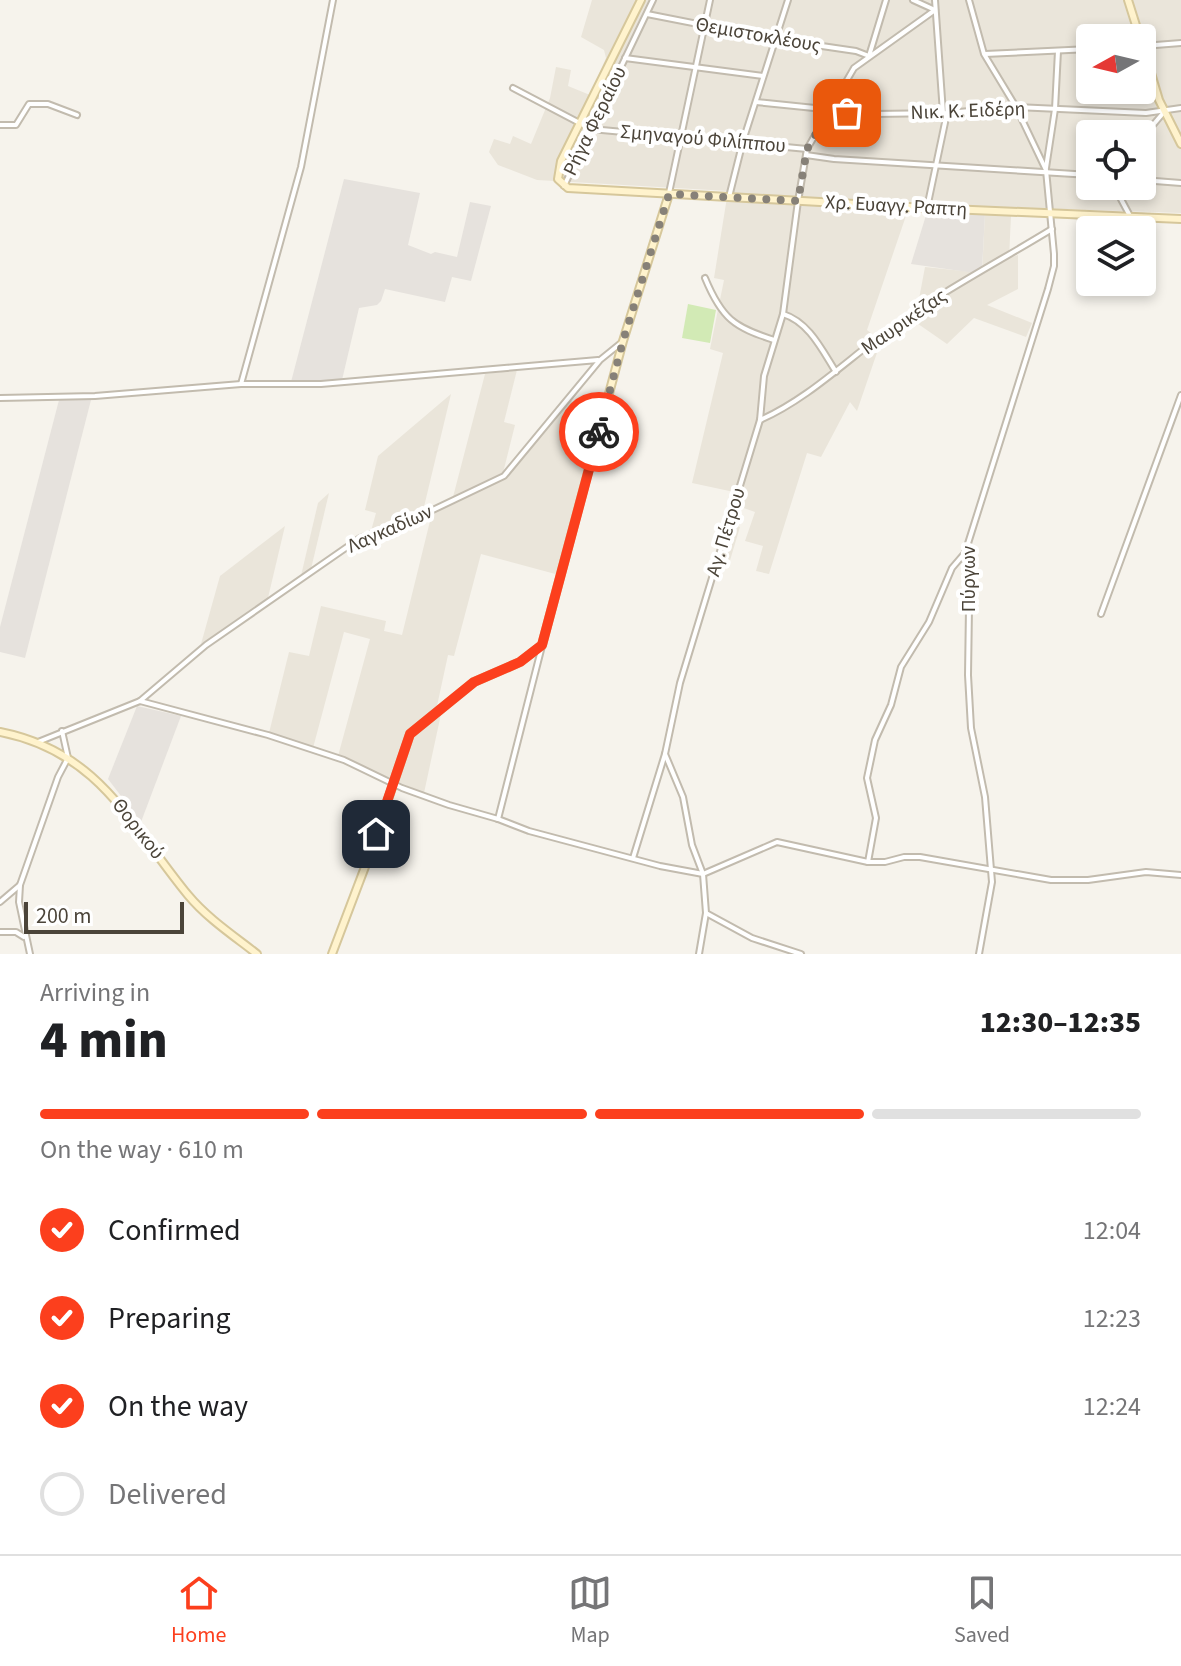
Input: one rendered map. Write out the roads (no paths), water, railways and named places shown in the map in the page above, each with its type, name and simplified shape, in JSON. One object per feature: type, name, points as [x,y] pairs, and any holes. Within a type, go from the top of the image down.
[{"type":"street","points":[[241,384],[300,171],[333,0]]},
{"type":"street","name":"Ρήγα Φεραίου","points":[[641,0],[558,169],[558,179],[564,186],[653,0]]},
{"type":"street","points":[[498,819],[623,341],[669,194],[710,0]]},
{"type":"street","points":[[729,197],[743,141],[788,0]]},
{"type":"street","points":[[869,56],[886,0]]},
{"type":"street","points":[[913,0],[935,10]]},
{"type":"street","points":[[927,208],[945,113],[935,0]]},
{"type":"street","points":[[969,0],[984,54],[1016,107],[1046,170]]},
{"type":"street","points":[[1128,0],[1136,24]]},
{"type":"street","points":[[807,152],[854,68],[935,10]]},
{"type":"street","name":"Θεμιστοκλέους","points":[[647,14],[774,39],[856,51],[869,56]]},
{"type":"street","points":[[1156,43],[1181,43]]},
{"type":"street","points":[[984,54],[1076,50]]},
{"type":"street","points":[[1046,170],[1055,109],[1058,51]]},
{"type":"street","points":[[625,58],[763,76]]},
{"type":"street","points":[[1156,86],[1164,111],[1181,144]]},
{"type":"street","name":"Σμηναγού Φιλίππου","points":[[513,88],[591,129],[743,141],[834,159],[1076,173]]},
{"type":"street","name":"Νικ. Κ. Ειδέρη","points":[[756,102],[873,114],[945,113],[1016,107],[1146,113],[1181,108]]},
{"type":"street","points":[[0,125],[16,125],[29,104],[36,103],[77,115]]},
{"type":"street","points":[[1156,121],[1164,111]]},
{"type":"street","name":"Αγ. Πέτρου","points":[[633,859],[665,754],[680,683],[760,420],[764,376],[783,314],[807,152]]},
{"type":"street","name":"Πύργων","points":[[979,954],[992,882],[985,797],[971,728],[965,553],[1054,266],[1046,170]]},
{"type":"street","points":[[1156,181],[1181,183]]},
{"type":"street","name":"Χρ. Ευαγγ. Ραπτη","points":[[564,186],[589,190],[927,208],[1130,216]]},
{"type":"street","points":[[1121,200],[1130,216]]},
{"type":"street","name":"Χρ. Ευαγγ. Ραπτη","points":[[1156,218],[1181,219]]},
{"type":"street","name":"Μαυρικέζας","points":[[760,420],[836,372],[890,329],[1052,229]]},
{"type":"street","points":[[705,278],[712,295],[739,328],[775,340]]},
{"type":"street","points":[[783,314],[800,320],[836,372]]},
{"type":"street","name":"Λαγκαδίων","points":[[38,742],[140,701],[206,645],[360,538],[416,518],[504,476],[600,360],[623,341]]},
{"type":"street","points":[[0,398],[95,396],[241,384],[321,384],[600,360]]},
{"type":"street","points":[[1101,614],[1181,395]]},
{"type":"street","points":[[868,862],[876,818],[867,778],[875,740],[891,705],[901,667],[929,622],[952,568],[965,553]]},
{"type":"street","points":[[333,952],[410,734],[474,682],[520,662],[542,645]]},
{"type":"street","points":[[140,701],[292,742],[344,760],[449,805],[529,831],[703,874],[777,842],[868,862],[920,857],[991,868],[998,873],[1021,877],[1069,881],[1146,872],[1181,875]]},
{"type":"street","points":[[30,954],[19,902],[20,885],[58,777],[68,758],[62,731]]},
{"type":"street","name":"Θορικού","points":[[0,732],[38,742],[93,776],[116,799],[189,896],[257,954]]},
{"type":"street","points":[[665,754],[683,797],[692,845],[703,874],[706,913],[699,954]]},
{"type":"street","points":[[0,902],[20,885]]},
{"type":"street","points":[[706,913],[752,938],[801,954]]},
{"type":"street","points":[[0,932],[16,932],[26,939]]}]
